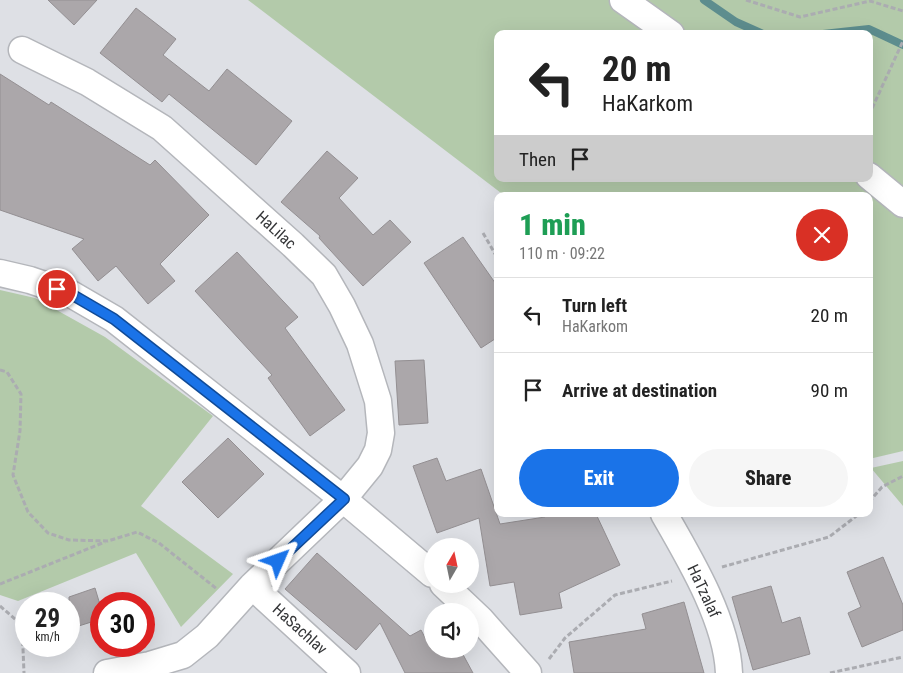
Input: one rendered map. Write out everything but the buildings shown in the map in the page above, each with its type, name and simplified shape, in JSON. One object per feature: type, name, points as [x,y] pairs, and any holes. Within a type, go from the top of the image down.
[{"type":"street","points":[[623,0],[665,30]]},
{"type":"street","name":"HaLilac","points":[[22,50],[86,82],[162,128],[293,245],[324,276],[342,306],[360,344],[378,401],[381,433],[378,450],[370,466],[344,499],[244,595],[207,636],[183,655],[150,666],[107,673]]},
{"type":"street","points":[[873,179],[903,204]]},
{"type":"street","points":[[0,274],[30,280],[71,294],[114,319],[344,499],[424,567]]},
{"type":"street","name":"HaTzalaf","points":[[666,517],[684,548],[716,615],[724,638],[730,673]]},
{"type":"street","points":[[453,593],[480,619],[528,673]]},
{"type":"street","name":"HaSachlav","points":[[244,595],[347,673]]},
{"type":"path","points":[[746,0],[800,17],[870,1],[903,11]]},
{"type":"path","points":[[873,106],[903,41]]},
{"type":"path","points":[[484,233],[494,252]]},
{"type":"path","points":[[0,370],[7,372],[21,394],[20,431],[13,475],[28,512],[48,533],[69,540],[108,541]]},
{"type":"path","points":[[873,497],[882,487],[903,476]]},
{"type":"path","points":[[0,584],[108,541],[137,532],[159,543],[244,595]]},
{"type":"path","points":[[0,606],[22,625],[24,673]]},
{"type":"path","points":[[830,673],[903,657]]},
{"type":"green space","points":[[248,0],[903,0],[903,451],[873,458],[873,192],[500,192]]},
{"type":"green space","points":[[0,290],[35,298],[105,337],[213,416],[141,506],[233,574],[181,627],[136,553],[40,592],[15,592],[15,600],[0,595]]},
{"type":"green space","points":[[903,461],[903,506],[873,470],[873,468]]},
{"type":"waterway","points":[[704,0],[736,22],[754,30]]},
{"type":"waterway","points":[[860,30],[871,30]]},
{"type":"waterway","points":[[873,31],[903,45]]},
{"type":"route","points":[[57,289],[71,294],[114,319],[344,499],[278,561]]}]
